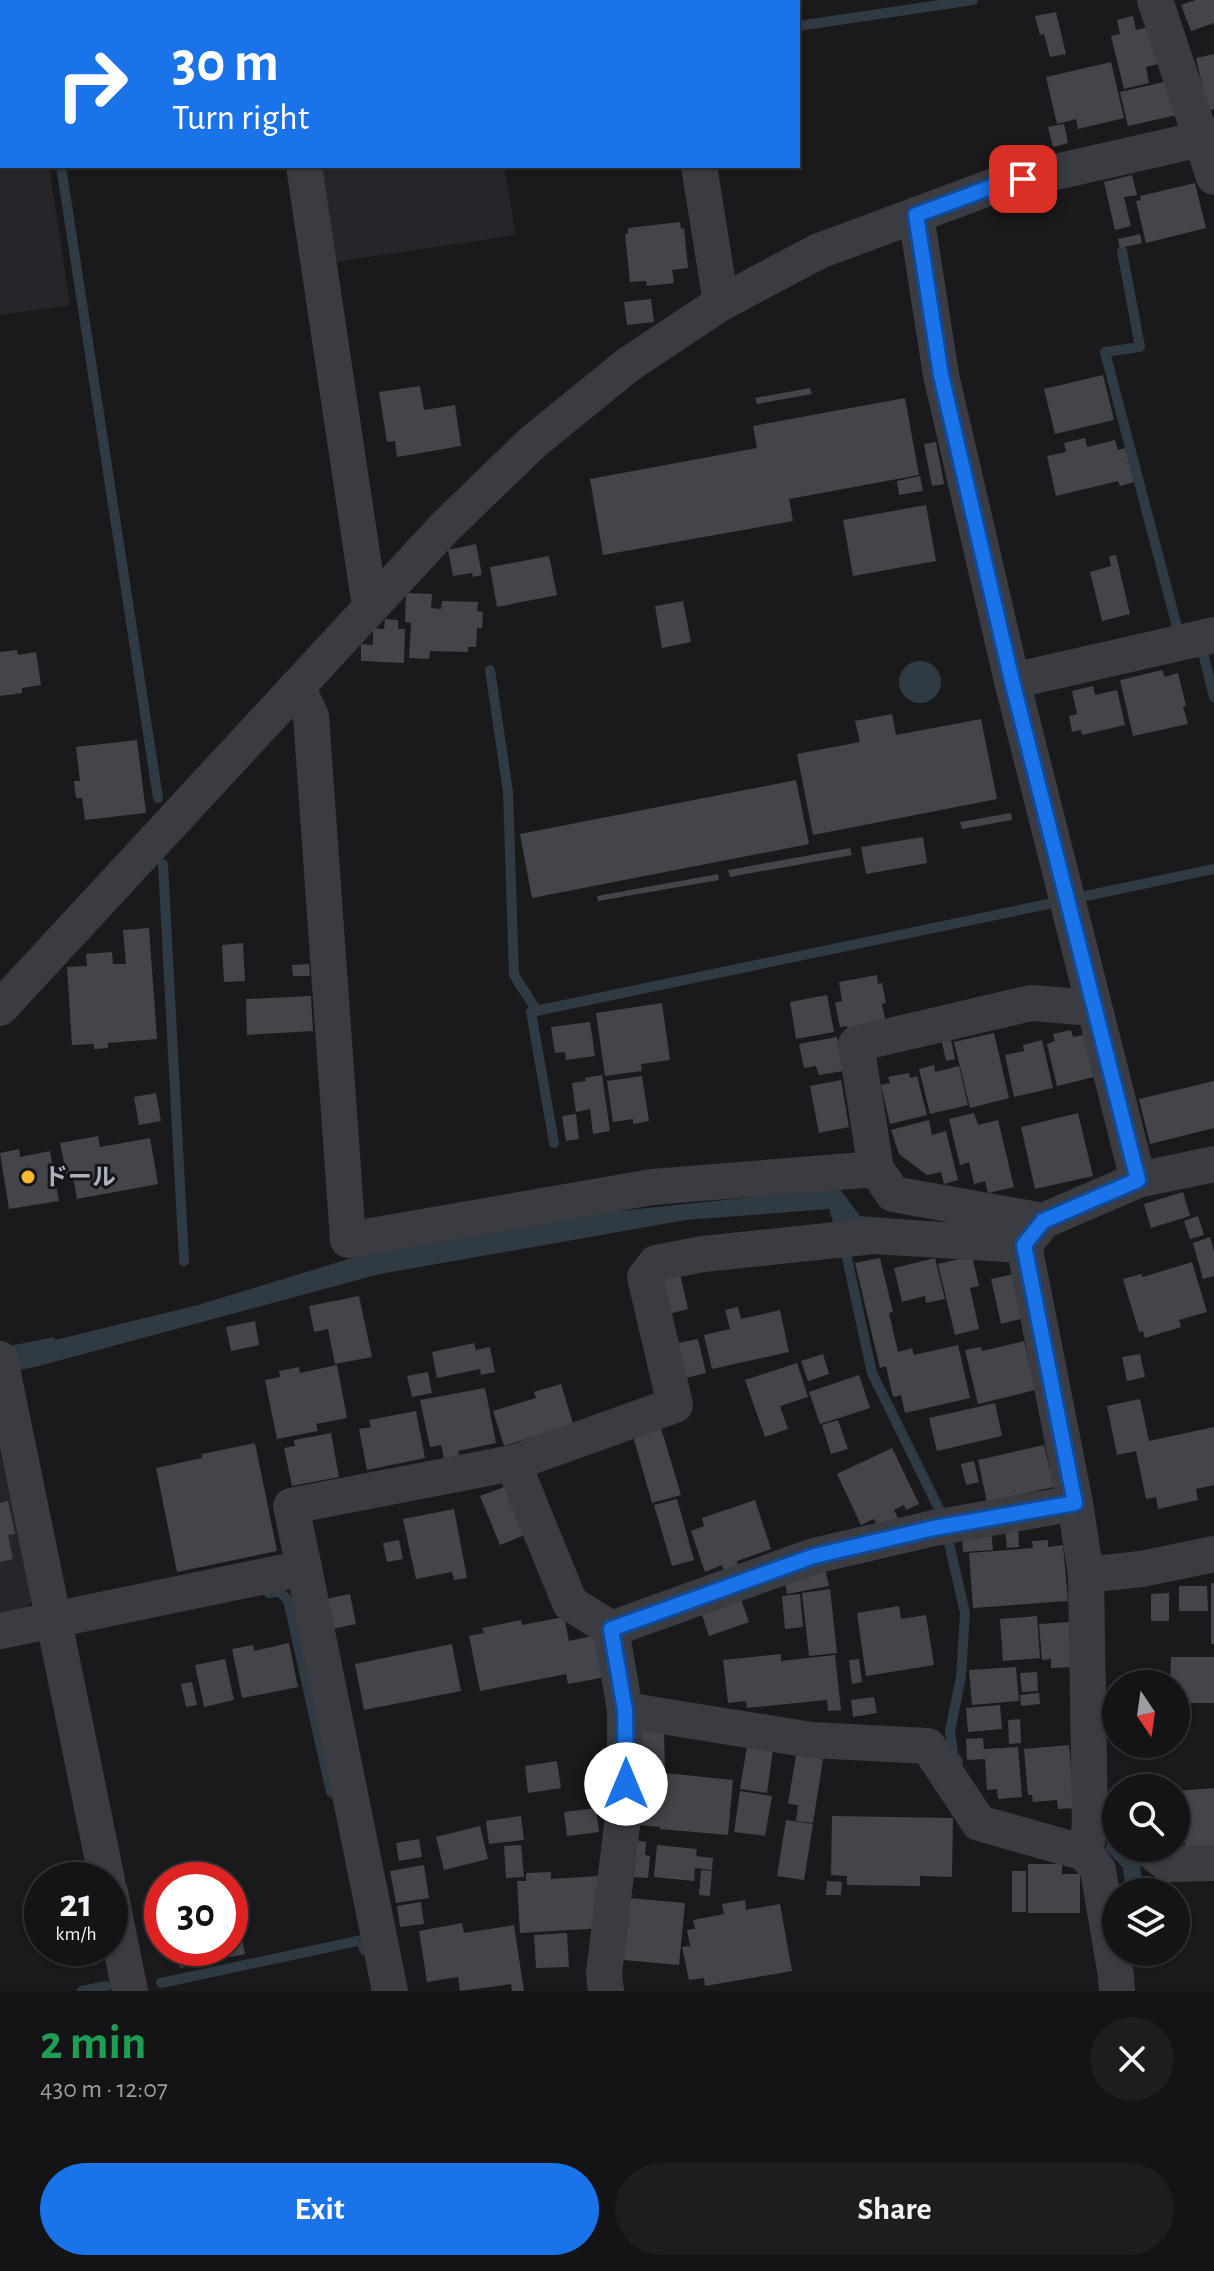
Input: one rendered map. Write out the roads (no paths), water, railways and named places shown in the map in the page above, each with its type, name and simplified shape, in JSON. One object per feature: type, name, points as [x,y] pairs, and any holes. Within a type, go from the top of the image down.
[{"type":"street","points":[[1155,0],[1207,138],[1214,177]]},
{"type":"street","points":[[0,1008],[446,526],[533,442],[629,364],[721,303],[819,251],[994,186],[1207,138]]},
{"type":"street","points":[[304,168],[370,607]]},
{"type":"street","points":[[699,168],[721,303]]},
{"type":"street","points":[[916,215],[941,375],[1012,681],[1138,1180]]},
{"type":"street","points":[[1012,681],[1214,635]]},
{"type":"street","points":[[297,687],[311,716],[348,1240],[652,1187],[876,1169]]},
{"type":"street","points":[[1034,1233],[893,1194],[876,1169],[856,1044],[1031,1003],[1094,1008]]},
{"type":"street","points":[[390,1991],[291,1506],[513,1463],[675,1405],[645,1277],[656,1263],[703,1254],[874,1236],[1034,1233],[1138,1180],[1214,1164]]},
{"type":"street","points":[[1034,1233],[1086,1575],[1093,1831],[1117,1991]]},
{"type":"street","points":[[2,1368],[103,1862]]},
{"type":"street","points":[[513,1463],[570,1603],[611,1629],[625,1710],[625,1801],[604,1973],[606,1991]]},
{"type":"street","points":[[611,1629],[814,1556],[943,1527],[1075,1503]]},
{"type":"street","points":[[1086,1575],[1141,1569],[1214,1554]]},
{"type":"street","points":[[0,1631],[304,1568]]},
{"type":"street","points":[[625,1710],[811,1740],[928,1746],[979,1823],[1093,1831]]},
{"type":"street","points":[[1165,1862],[1214,1863]]},
{"type":"street","points":[[125,1966],[130,1991]]},
{"type":"waterway","points":[[800,26],[973,0]]},
{"type":"waterway","points":[[61,168],[158,798]]},
{"type":"waterway","points":[[1122,251],[1140,347],[1105,352],[1177,627]]},
{"type":"waterway","points":[[1203,653],[1214,697]]},
{"type":"waterway","points":[[490,670],[508,792],[514,975],[537,1011]]},
{"type":"waterway","points":[[163,864],[184,1261]]},
{"type":"waterway","points":[[1086,896],[1214,869]]},
{"type":"waterway","points":[[554,1143],[531,1012],[1053,903]]},
{"type":"waterway","points":[[845,1249],[872,1373],[943,1517],[965,1613],[961,1677],[950,1731],[953,1754],[958,1762]]},
{"type":"waterway","points":[[269,1593],[279,1591],[288,1600],[331,1792]]},
{"type":"waterway","points":[[161,1983],[362,1940],[364,1950]]},
{"type":"waterway","points":[[82,1991],[106,1986]]},
{"type":"place","name":"ドール","points":[[28,1177]]}]
